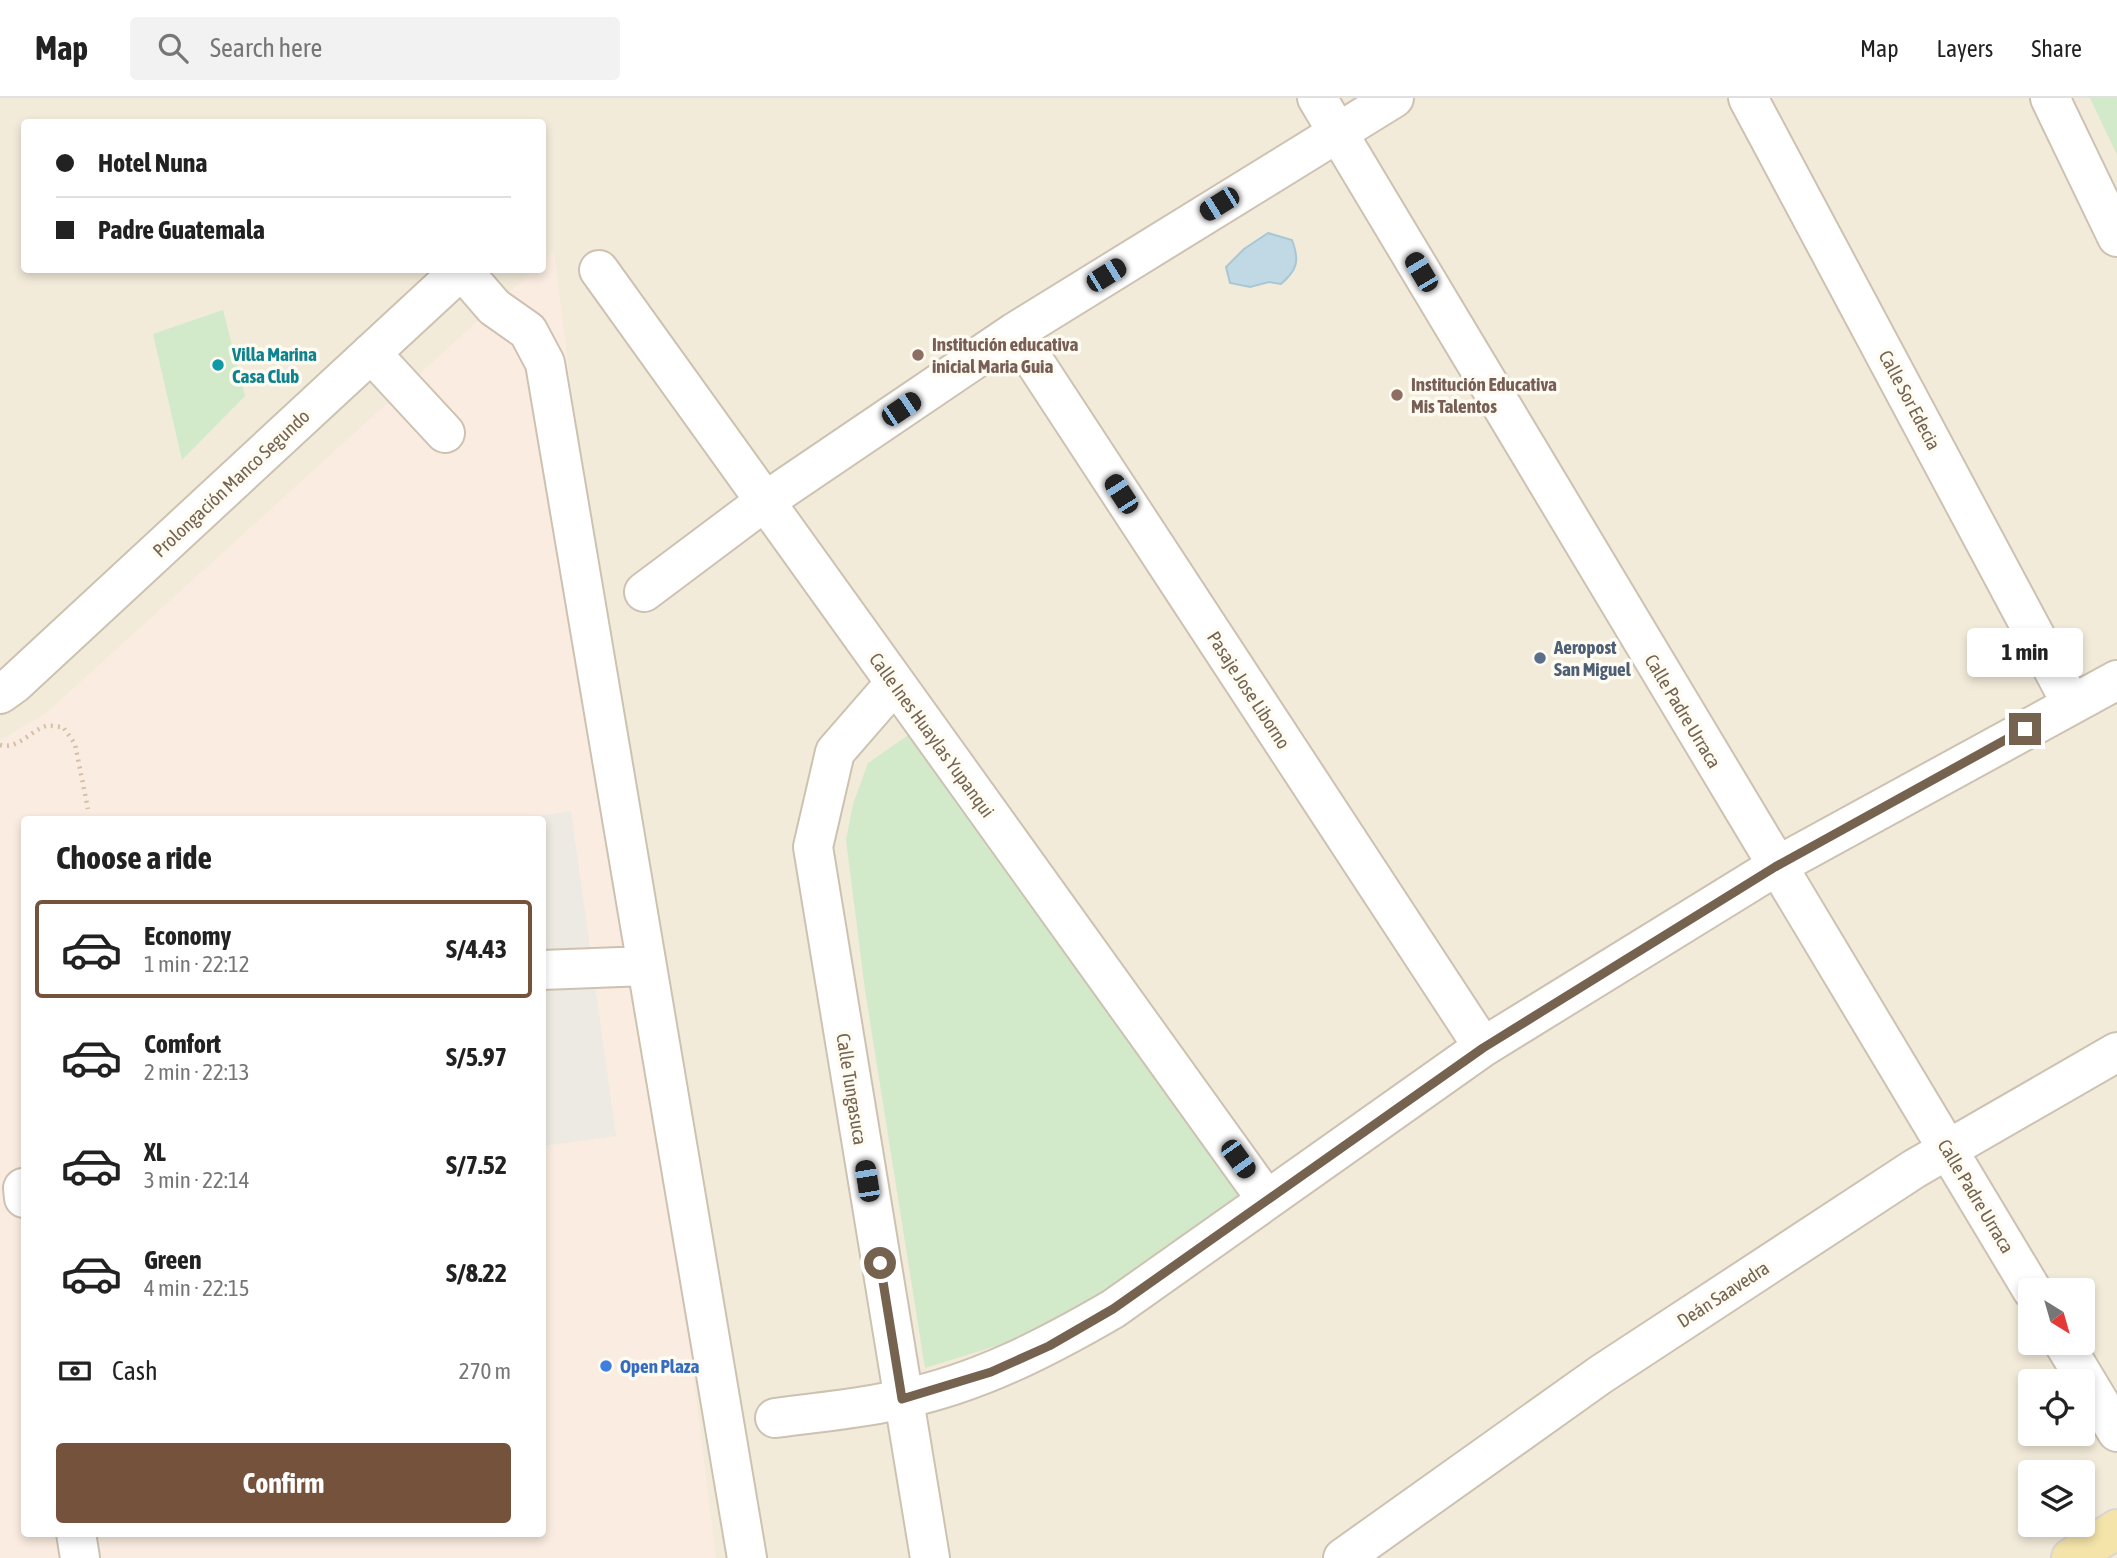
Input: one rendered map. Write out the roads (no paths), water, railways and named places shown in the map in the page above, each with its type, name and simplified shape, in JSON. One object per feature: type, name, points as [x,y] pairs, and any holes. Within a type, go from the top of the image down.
[{"type":"main road","points":[[2071,1558],[2117,1529]]},
{"type":"street","name":"Calle Padre Urraca","points":[[1317,98],[1775,867],[2025,1278]]},
{"type":"street","points":[[644,592],[764,502],[1015,332],[1336,131],[1394,98]]},
{"type":"street","name":"Calle Sor Edecia","points":[[1748,98],[2071,703]]},
{"type":"street","points":[[2050,98],[2117,237]]},
{"type":"street","name":"Calle Ines Huaylas Yupanqui","points":[[599,270],[1266,1199]]},
{"type":"street","name":"Prolongación Manco Segundo","points":[[0,694],[24,675],[458,273]]},
{"type":"street","points":[[464,273],[494,307],[528,331],[545,363],[747,1558]]},
{"type":"street","name":"Pasaje Jose Liborno","points":[[1015,332],[1483,1048]]},
{"type":"street","points":[[371,353],[445,432]]},
{"type":"street","points":[[775,1418],[902,1399],[991,1372],[1049,1346],[1113,1309],[1483,1048],[1775,867],[2117,680]]},
{"type":"street","name":"Calle Tungasuca","points":[[895,683],[835,752],[813,847],[930,1558]]},
{"type":"street","points":[[546,970],[646,966]]},
{"type":"street","name":"Deán Saavedra","points":[[1343,1558],[1600,1375],[1947,1148],[2117,1052]]},
{"type":"street","points":[[2071,1355],[2117,1432]]},
{"type":"street","points":[[77,1537],[80,1558]]},
{"type":"water","points":[[1268,233],[1292,240],[1296,265],[1291,274],[1281,284],[1269,282],[1250,287],[1230,283],[1226,267],[1244,249]]},
{"type":"place","name":"Institución educativa inicial Maria Guia","points":[[918,355]]},
{"type":"place","name":"Villa Marina Casa Club","points":[[218,365]]},
{"type":"place","name":"Institución Educativa Mis Talentos","points":[[1397,395]]},
{"type":"place","name":"Aeropost San Miguel","points":[[1540,658]]},
{"type":"place","name":"Open Plaza","points":[[606,1366]]}]
